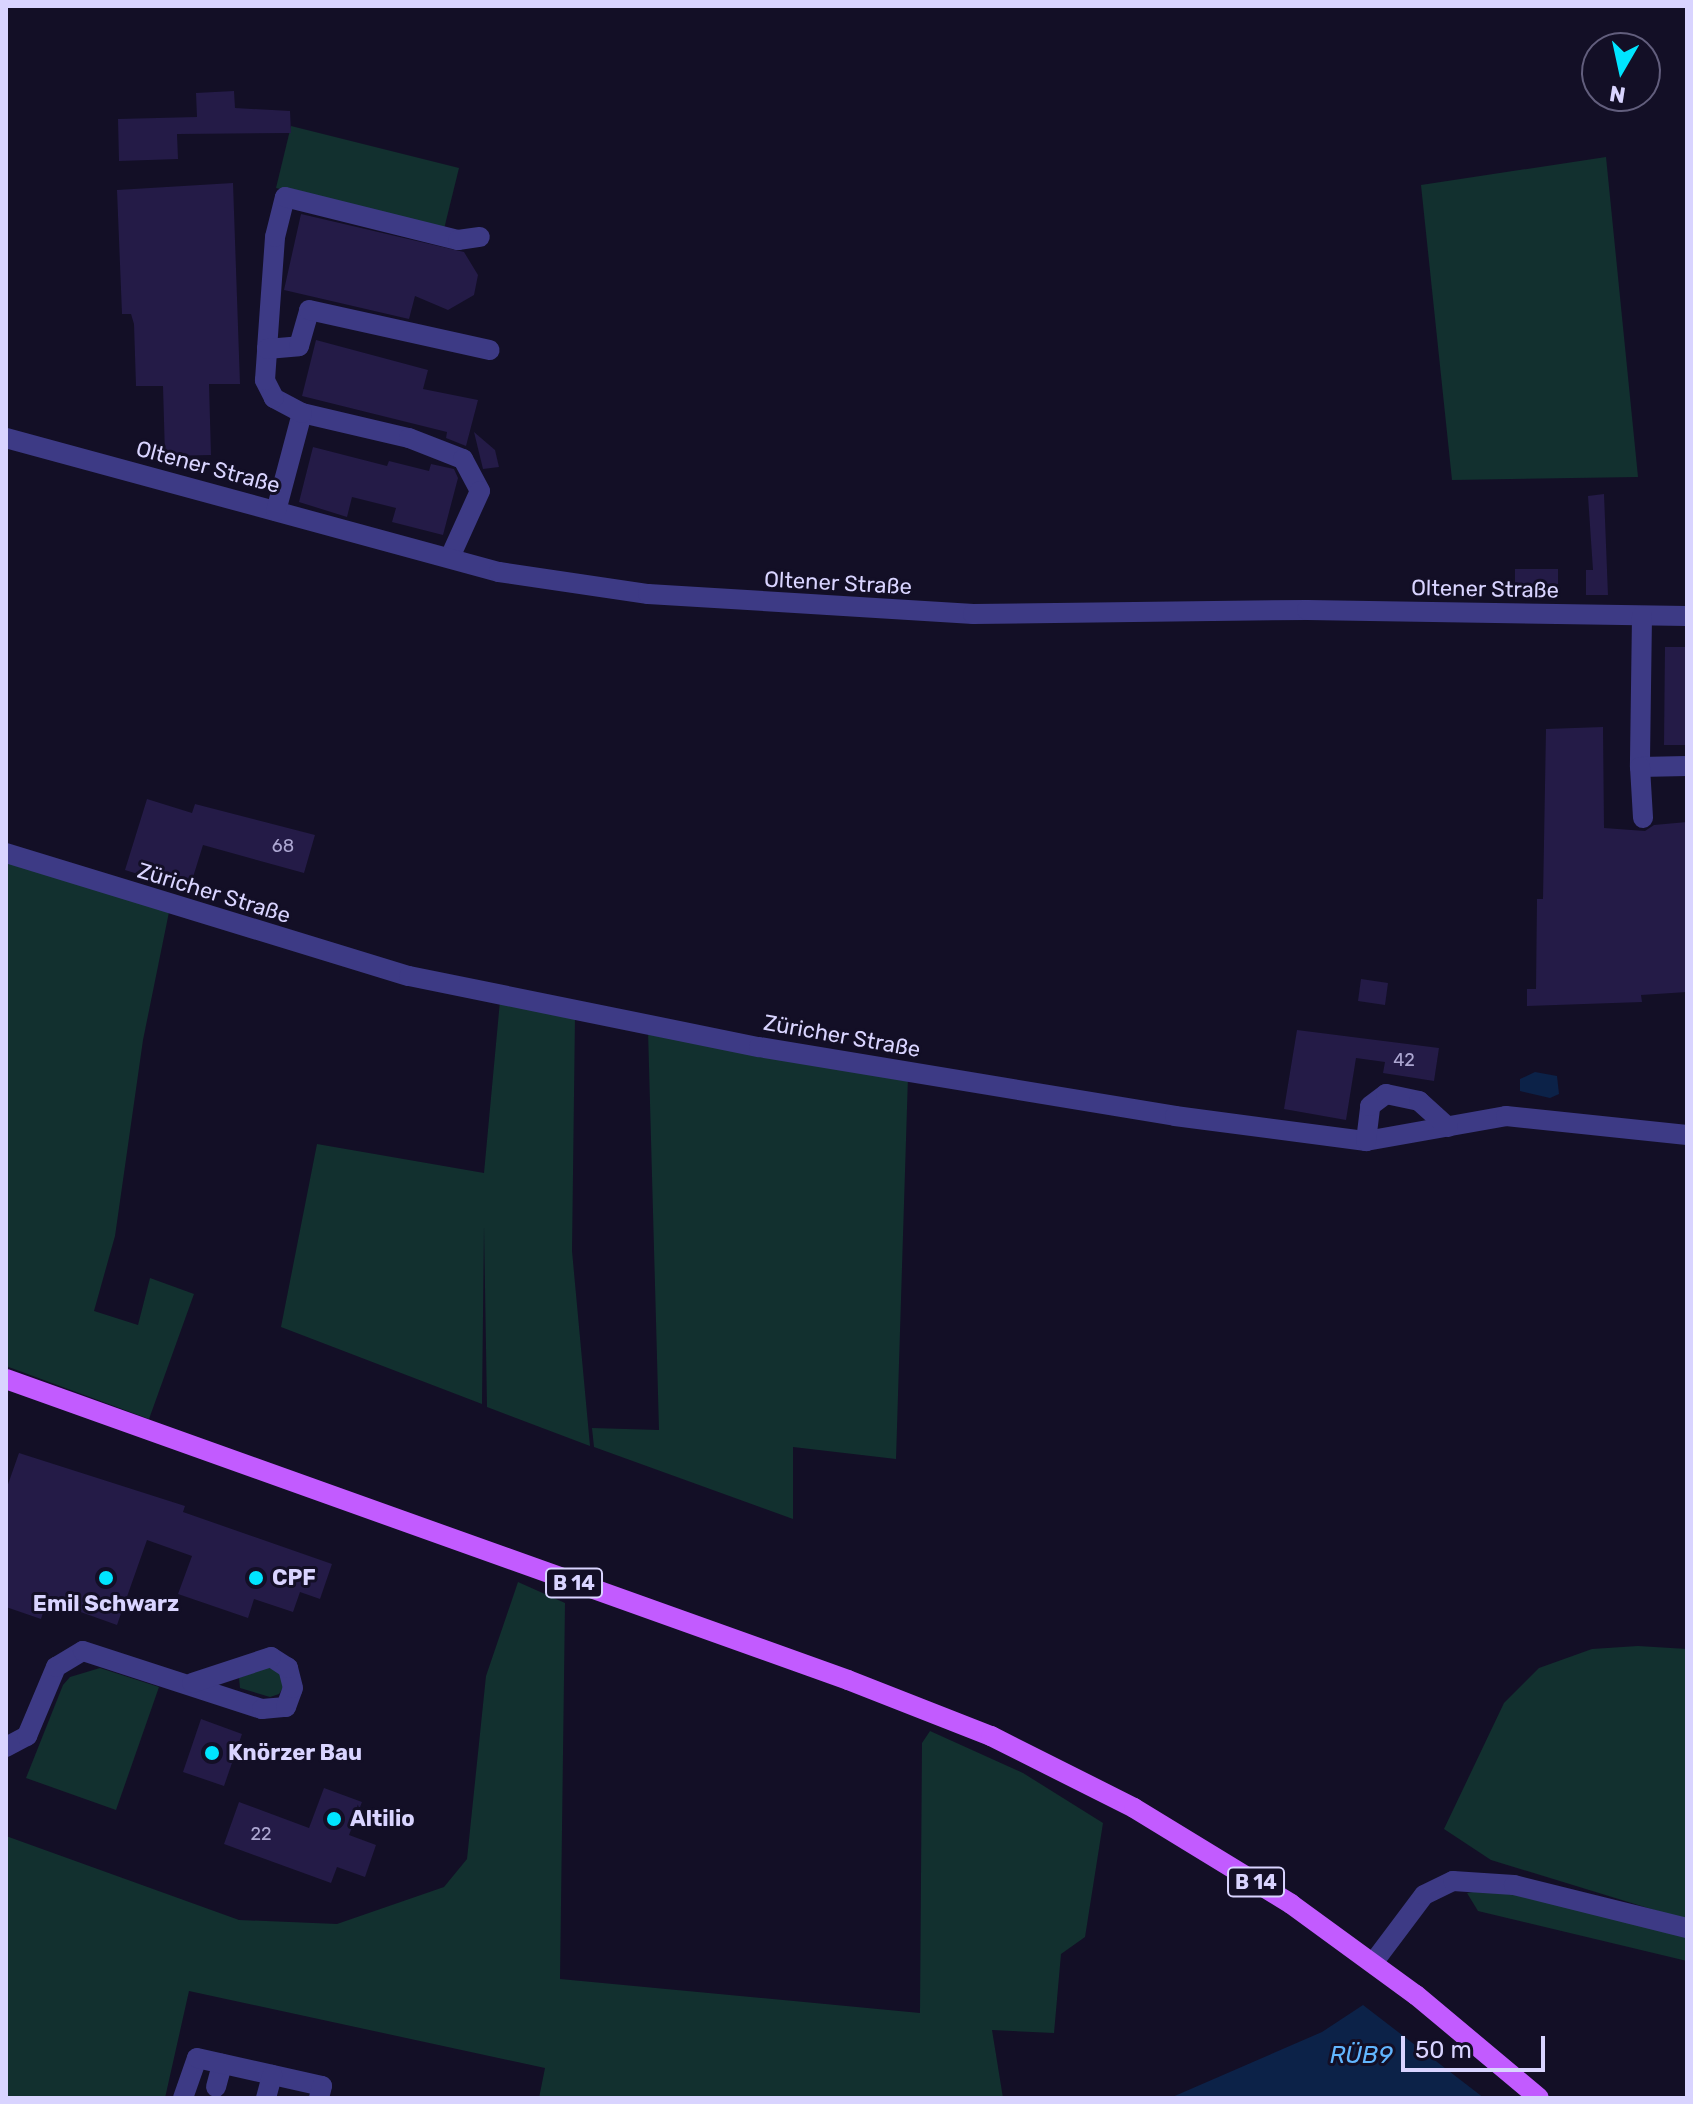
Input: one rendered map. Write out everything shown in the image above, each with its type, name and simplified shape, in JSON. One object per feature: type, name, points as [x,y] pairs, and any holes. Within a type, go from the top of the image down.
[{"type":"main road","name":"B 14","points":[[6,1379],[848,1680],[991,1736],[1185,1838],[1291,1904],[1490,2053],[1539,2098]]},
{"type":"street","points":[[450,557],[480,491],[463,459],[409,438],[302,413],[274,398],[265,380],[275,237],[285,197],[458,240],[480,237]]},
{"type":"street","points":[[267,349],[299,346],[309,310],[490,350]]},
{"type":"street","points":[[276,511],[302,413]]},
{"type":"street","name":"Oltener Straße","points":[[6,438],[499,572],[588,586],[817,606],[973,614],[1307,610],[1687,616]]},
{"type":"street","points":[[1642,616],[1640,767],[1643,818]]},
{"type":"street","points":[[1640,767],[1687,766]]},
{"type":"street","name":"Züricher Straße","points":[[6,853],[321,951],[526,1001],[759,1047],[1175,1116],[1366,1141],[1506,1116],[1687,1135]]},
{"type":"street","points":[[1366,1141],[1370,1106],[1386,1094],[1419,1101],[1448,1127]]},
{"type":"street","points":[[6,1747],[27,1736],[56,1667],[83,1651],[192,1683]]},
{"type":"street","points":[[1373,1963],[1424,1895],[1453,1881],[1514,1885],[1687,1928]]},
{"type":"street","points":[[183,2098],[197,2058],[322,2086],[319,2098]]},
{"type":"street","points":[[216,2087],[222,2064]]},
{"type":"street","points":[[266,2098],[272,2075]]},
{"type":"green space","points":[[291,126],[459,168],[444,229],[276,188]]},
{"type":"green space","points":[[1606,157],[1638,477],[1452,480],[1421,185]]},
{"type":"green space","points":[[6,860],[169,912],[143,1040],[115,1236],[94,1311],[138,1325],[150,1278],[194,1294],[149,1419],[6,1366]]},
{"type":"green space","points":[[500,1001],[575,1016],[572,1251],[590,1446],[487,1407],[484,1226],[482,1404],[281,1327],[317,1144],[484,1173]]},
{"type":"green space","points":[[648,1030],[908,1076],[896,1459],[793,1447],[793,1519],[594,1447],[592,1428],[659,1430]]},
{"type":"green space","points":[[518,1582],[565,1603],[560,1979],[920,2013],[922,1743],[930,1731],[1023,1773],[1103,1823],[1085,1937],[1061,1954],[1054,2033],[992,2030],[1003,2098],[539,2098],[545,2068],[189,1991],[165,2098],[6,2098],[6,1836],[239,1920],[337,1924],[444,1887],[467,1859],[486,1676]]},
{"type":"green space","points":[[1638,1646],[1687,1649],[1687,1920],[1491,1860],[1444,1829],[1504,1703],[1539,1668],[1592,1649]]},
{"type":"green space","points":[[268,1667],[281,1673],[284,1686],[279,1694],[270,1697],[240,1688],[239,1678]]},
{"type":"green space","points":[[100,1668],[159,1687],[116,1810],[26,1778],[63,1685],[70,1677]]},
{"type":"green space","points":[[1504,1892],[1687,1937],[1687,1961],[1478,1911],[1467,1893]]},
{"type":"water","points":[[1535,1072],[1557,1076],[1559,1094],[1550,1098],[1520,1091],[1520,1079]]},
{"type":"water","name":"RÜB9","points":[[1363,2005],[1484,2098],[1170,2098],[1322,2032]]},
{"type":"building","points":[[234,91],[235,108],[290,111],[291,133],[177,134],[178,159],[119,161],[118,119],[197,117],[196,93]]},
{"type":"building","points":[[233,183],[240,384],[209,384],[211,455],[165,456],[163,386],[136,386],[134,324],[131,314],[122,314],[117,190]]},
{"type":"building","points":[[301,214],[464,252],[478,275],[474,295],[448,310],[415,296],[409,319],[284,290]]},
{"type":"building","points":[[316,340],[428,370],[423,389],[478,400],[466,446],[446,438],[447,432],[302,396]]},
{"type":"building","points":[[474,432],[495,450],[499,467],[483,469]]},
{"type":"building","points":[[313,447],[387,466],[389,461],[429,471],[431,464],[454,469],[458,478],[443,535],[392,522],[396,508],[352,497],[347,517],[299,502]]},
{"type":"building","points":[[1604,494],[1608,595],[1586,595],[1586,570],[1593,570],[1588,496]]},
{"type":"building","points":[[1515,569],[1558,569],[1558,584],[1515,584]]},
{"type":"building","points":[[1665,647],[1687,647],[1687,745],[1664,745]]},
{"type":"building","points":[[1603,727],[1604,828],[1645,831],[1654,825],[1687,822],[1687,992],[1641,995],[1642,1002],[1527,1006],[1527,989],[1536,989],[1537,899],[1543,899],[1546,729]]},
{"type":"building","points":[[147,799],[192,813],[195,804],[315,835],[304,873],[203,845],[189,890],[125,870]]},
{"type":"building","points":[[1361,979],[1388,983],[1385,1005],[1358,1001]]},
{"type":"building","points":[[1297,1030],[1439,1048],[1434,1081],[1383,1073],[1385,1062],[1356,1058],[1346,1120],[1284,1109]]},
{"type":"building","points":[[19,1453],[185,1506],[183,1512],[332,1564],[320,1599],[300,1592],[293,1612],[254,1599],[248,1618],[178,1594],[192,1556],[147,1540],[117,1625],[47,1600],[41,1619],[6,1607],[6,1490]]},
{"type":"building","name":"Knörzer Bau","points":[[201,1719],[242,1734],[224,1786],[183,1772]]},
{"type":"building","name":"Altilio","points":[[324,1788],[362,1802],[349,1835],[376,1845],[365,1877],[337,1867],[331,1883],[224,1844],[239,1802],[309,1828]]},
{"type":"place","name":"Emil Schwarz","points":[[106,1578]]},
{"type":"place","name":"CPF","points":[[256,1578]]},
{"type":"place","name":"Knörzer Bau","points":[[212,1753]]},
{"type":"place","name":"Altilio","points":[[334,1819]]}]
